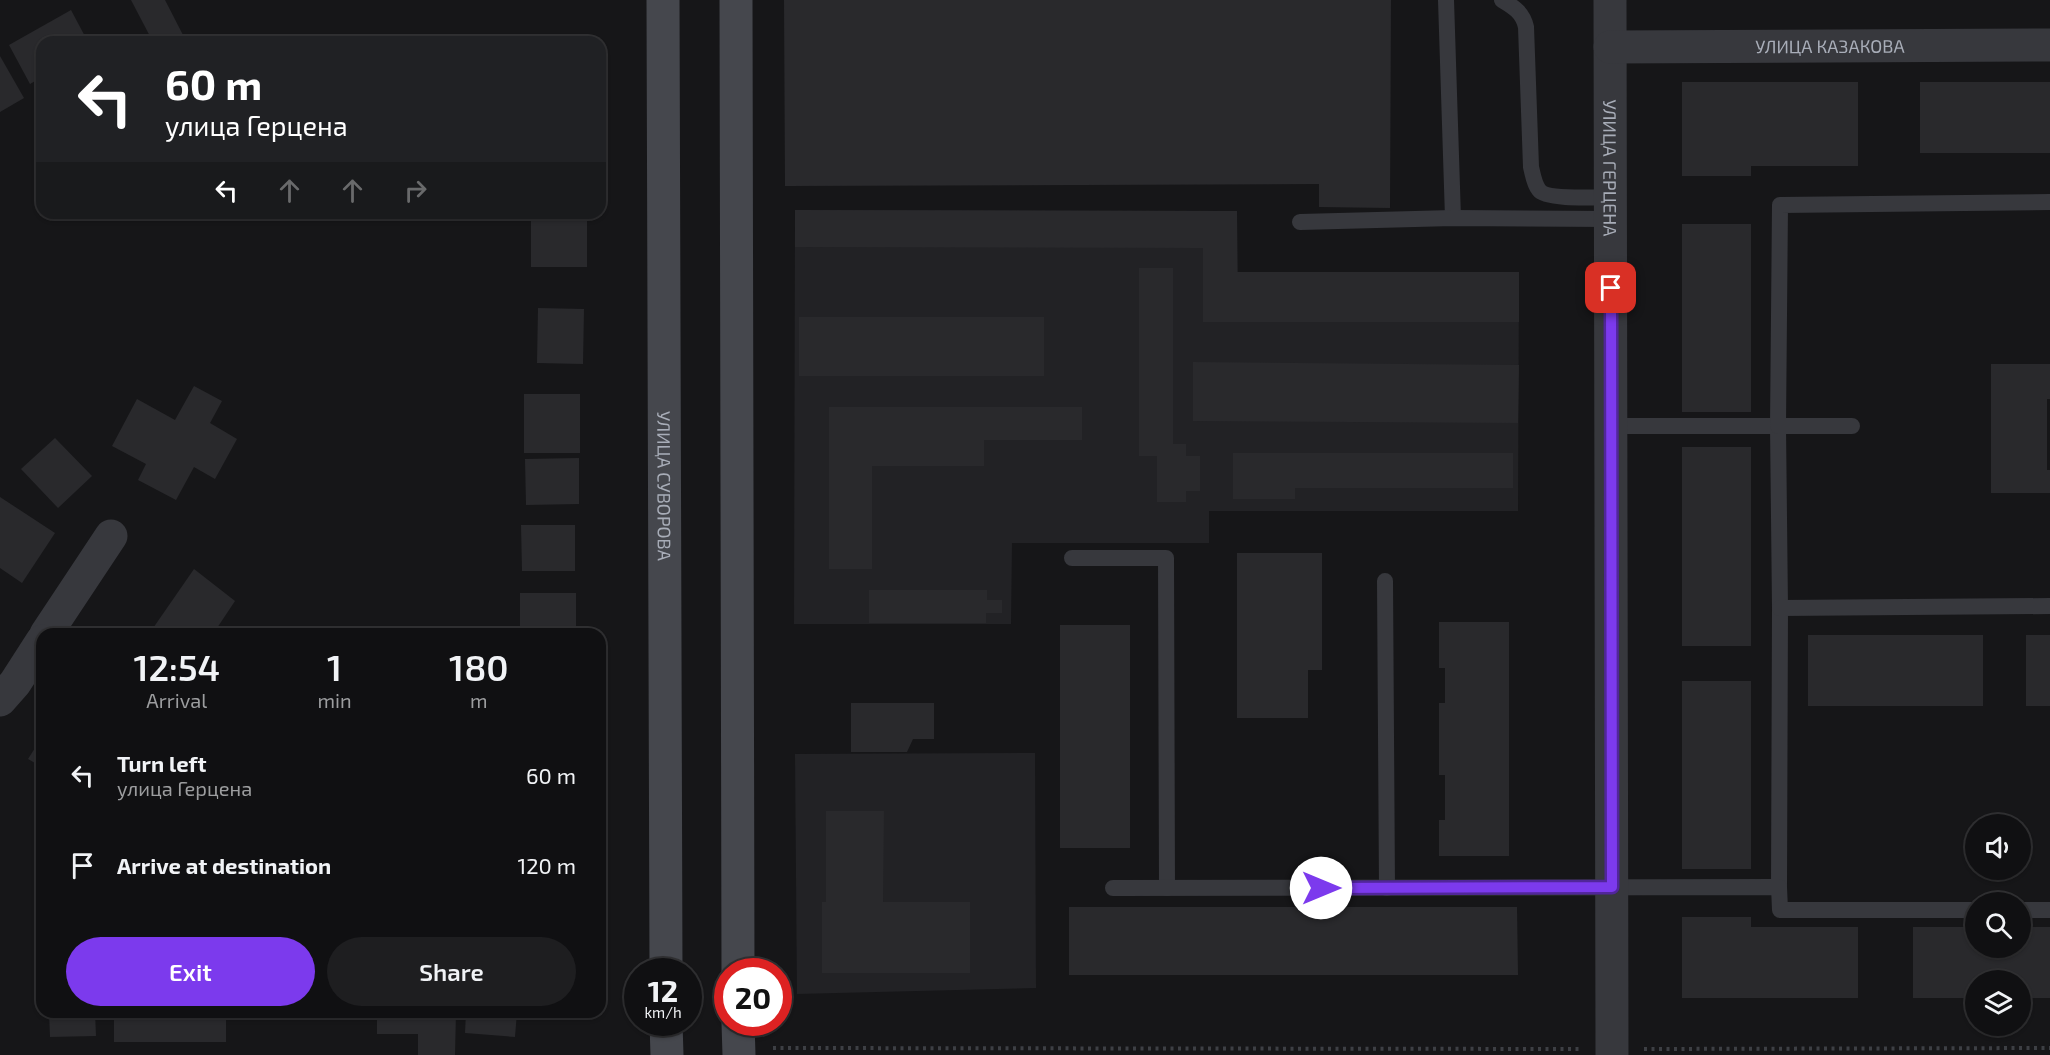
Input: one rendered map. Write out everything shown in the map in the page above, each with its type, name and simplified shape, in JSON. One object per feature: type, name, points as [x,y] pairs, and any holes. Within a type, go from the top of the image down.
[{"type":"main road","name":"УЛИЦА СУВОРОВА","points":[[663,0],[666,958]]},
{"type":"main road","points":[[736,0],[738,958]]},
{"type":"main road","points":[[666,1036],[667,1055]]},
{"type":"main road","points":[[738,1036],[739,1055]]},
{"type":"street","name":"УЛИЦА ГЕРЦЕНА","points":[[1610,0],[1612,1052]]},
{"type":"street","name":"УЛИЦА КАЗАКОВА","points":[[1610,47],[2050,45]]},
{"type":"street","points":[[50,628],[111,536]]},
{"type":"street","points":[[0,700],[15,683],[36,650]]},
{"type":"lane","points":[[1446,0],[1453,218]]},
{"type":"lane","points":[[1502,0],[1513,6],[1524,18],[1526,27],[1531,167],[1539,192],[1536,218]]},
{"type":"lane","points":[[1539,192],[1611,208]]},
{"type":"lane","points":[[1965,910],[1780,910],[1778,426],[1780,205],[2050,202]]},
{"type":"lane","points":[[1300,222],[1536,218],[1611,208]]},
{"type":"lane","points":[[1611,426],[1852,426]]},
{"type":"lane","points":[[1072,558],[1166,558],[1167,888]]},
{"type":"lane","points":[[1385,581],[1387,888]]},
{"type":"lane","points":[[1780,608],[2050,606]]},
{"type":"lane","points":[[1113,888],[1779,887]]},
{"type":"lane","points":[[2031,910],[2050,910]]},
{"type":"path","points":[[773,1048],[1612,1052],[1662,1049],[2050,1048]]},
{"type":"path","points":[[1662,1049],[1666,1055]]},
{"type":"shaded area","points":[[795,210],[1237,211],[1238,272],[1519,272],[1518,511],[1209,511],[1209,543],[1012,543],[1011,624],[794,624]]},
{"type":"shaded area","points":[[1035,753],[1036,988],[797,994],[795,754]]},
{"type":"building","points":[[131,0],[165,0],[183,35],[150,36]]},
{"type":"building","points":[[784,0],[1391,0],[1390,208],[1319,207],[1319,184],[785,186]]},
{"type":"building","points":[[71,10],[85,36],[36,36],[36,80],[30,84],[9,45]]},
{"type":"building","points":[[0,56],[24,98],[0,112]]},
{"type":"building","points":[[1682,82],[1858,82],[1858,166],[1751,166],[1751,176],[1682,176]]},
{"type":"building","points":[[1920,82],[2050,82],[2050,153],[1920,153]]},
{"type":"building","points":[[795,210],[1237,211],[1237,272],[1519,272],[1519,322],[1203,322],[1203,248],[795,247]]},
{"type":"building","points":[[531,219],[587,219],[587,267],[531,267]]},
{"type":"building","points":[[1682,224],[1751,224],[1751,412],[1682,412]]},
{"type":"building","points":[[1139,268],[1173,268],[1173,444],[1186,444],[1186,456],[1200,456],[1200,491],[1186,491],[1186,502],[1157,502],[1157,456],[1139,456]]},
{"type":"building","points":[[538,308],[584,309],[583,364],[537,363]]},
{"type":"building","points":[[799,317],[1044,317],[1044,376],[799,376]]},
{"type":"building","points":[[1193,362],[1519,365],[1518,423],[1193,421]]},
{"type":"building","points":[[1991,364],[2050,364],[2050,399],[2047,399],[2047,470],[2050,470],[2050,493],[1991,493]]},
{"type":"building","points":[[194,386],[222,401],[210,423],[237,439],[215,479],[194,467],[176,500],[138,480],[146,464],[112,446],[137,399],[175,420]]},
{"type":"building","points":[[524,394],[580,394],[580,453],[524,453]]},
{"type":"building","points":[[829,407],[1082,407],[1082,440],[984,440],[984,466],[872,466],[872,569],[829,569]]},
{"type":"building","points":[[55,438],[92,476],[58,508],[21,469]]},
{"type":"building","points":[[1682,447],[1751,447],[1751,646],[1682,646]]},
{"type":"building","points":[[1233,453],[1513,453],[1513,488],[1295,488],[1295,499],[1233,499]]},
{"type":"building","points":[[579,458],[579,504],[526,505],[525,459]]},
{"type":"building","points":[[0,497],[55,533],[22,583],[0,568]]},
{"type":"building","points":[[521,525],[575,525],[575,571],[522,571]]},
{"type":"building","points":[[1237,553],[1322,553],[1322,670],[1308,670],[1308,718],[1237,718]]},
{"type":"building","points":[[194,569],[235,601],[217,628],[153,628]]},
{"type":"building","points":[[869,590],[987,590],[987,600],[1002,600],[1002,613],[986,613],[986,623],[869,623]]},
{"type":"building","points":[[520,593],[576,593],[576,628],[520,628]]},
{"type":"building","points":[[1439,622],[1509,622],[1509,856],[1439,856],[1439,820],[1445,820],[1445,775],[1439,775],[1439,703],[1445,703],[1445,668],[1439,668]]},
{"type":"building","points":[[1060,625],[1130,625],[1130,848],[1060,848]]},
{"type":"building","points":[[1808,635],[1983,635],[1983,706],[1808,706]]},
{"type":"building","points":[[2026,635],[2050,635],[2050,706],[2026,706]]},
{"type":"building","points":[[1682,681],[1751,681],[1751,869],[1682,869]]},
{"type":"building","points":[[851,703],[934,703],[934,739],[913,739],[907,752],[851,752]]},
{"type":"building","points":[[36,746],[36,764],[28,759]]},
{"type":"building","points":[[826,811],[884,811],[883,902],[970,902],[970,973],[822,973],[822,902],[826,902]]},
{"type":"building","points":[[1069,907],[1517,907],[1518,975],[1069,975]]},
{"type":"building","points":[[1682,917],[1751,917],[1751,927],[1858,927],[1858,998],[1682,998]]},
{"type":"building","points":[[1913,927],[1965,927],[1965,958],[2031,958],[2031,927],[2050,927],[2050,998],[2031,998],[2031,970],[1965,970],[1965,998],[1913,998]]},
{"type":"building","points":[[49,1018],[95,1018],[96,1036],[50,1037]]},
{"type":"building","points":[[114,1018],[226,1018],[226,1042],[114,1042]]},
{"type":"building","points":[[377,1018],[456,1018],[455,1055],[418,1055],[418,1034],[377,1034]]},
{"type":"building","points":[[466,1018],[517,1018],[515,1037],[465,1033]]},
{"type":"route","points":[[1321,888],[1612,887],[1611,288]]}]
